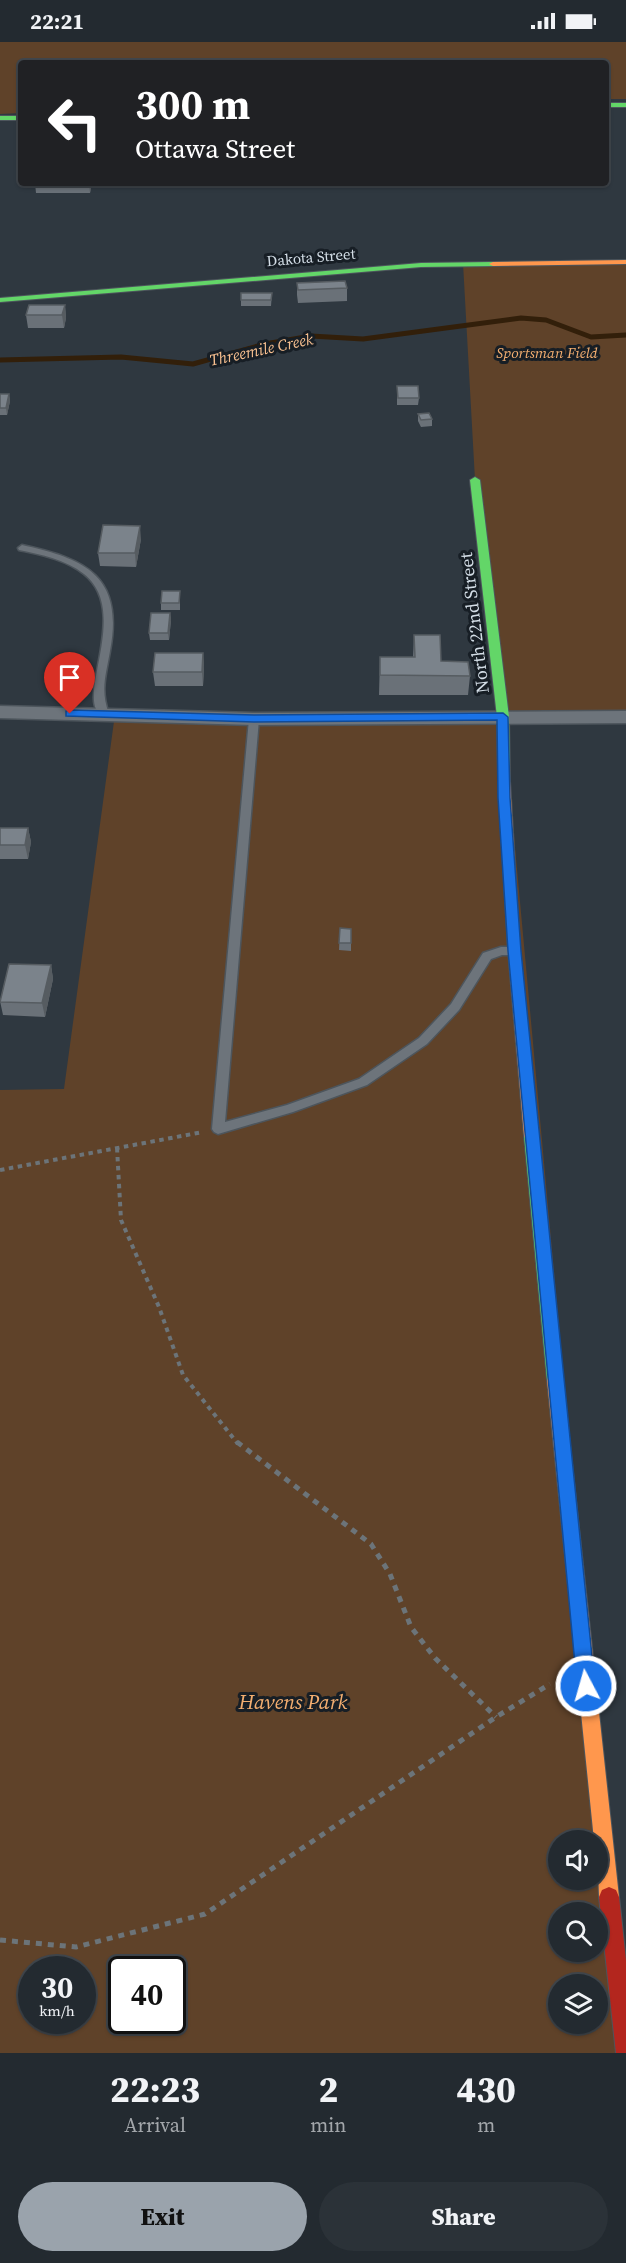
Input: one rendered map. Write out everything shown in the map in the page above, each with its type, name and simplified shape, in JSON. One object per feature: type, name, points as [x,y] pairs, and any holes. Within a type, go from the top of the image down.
[{"type":"street","points":[[609,105],[626,105]]},
{"type":"street","points":[[0,118],[18,118]]},
{"type":"street","name":"Dakota Street","points":[[0,300],[421,265],[626,262]]},
{"type":"street","name":"North 22nd Street","points":[[475,480],[503,717],[504,798],[514,951],[583,1663],[626,2053]]},
{"type":"street","points":[[0,712],[254,719],[626,717]]},
{"type":"lane","points":[[22,548],[68,559],[86,571],[101,590],[109,613],[98,690],[104,714]]},
{"type":"lane","points":[[254,719],[218,1129],[289,1109],[363,1082],[423,1041],[455,1007],[487,956],[501,951],[514,951]]},
{"type":"path","points":[[0,1170],[218,1129]]},
{"type":"path","points":[[117,1148],[121,1220],[159,1307],[183,1375],[238,1444],[371,1544],[390,1574],[411,1627],[435,1658],[496,1717]]},
{"type":"path","points":[[0,1940],[76,1947],[205,1914],[496,1717],[583,1663]]},
{"type":"green space","points":[[0,42],[626,42],[626,99],[609,99],[609,60],[18,60],[18,113],[0,114]]},
{"type":"green space","name":"Sportsman Field","points":[[626,262],[626,717],[503,717],[475,480],[463,263]]},
{"type":"green space","name":"Havens Park","points":[[115,714],[503,717],[605,1830],[548,1830],[548,1890],[608,1890],[608,1857],[626,2053],[0,2053],[0,1090],[64,1089]]},
{"type":"building","points":[[345,281],[347,288],[298,290],[297,283]]},
{"type":"building","points":[[241,293],[272,293],[271,300],[241,300]]},
{"type":"building","points":[[29,305],[65,305],[62,315],[26,315]]},
{"type":"building","points":[[397,386],[418,386],[419,398],[398,398]]},
{"type":"building","points":[[0,394],[9,394],[6,408],[0,408]]},
{"type":"building","points":[[429,413],[432,419],[421,420],[418,414]]},
{"type":"building","points":[[103,525],[140,526],[135,553],[98,553]]},
{"type":"building","points":[[162,591],[180,591],[179,603],[161,603]]},
{"type":"building","points":[[151,613],[170,613],[168,633],[149,633]]},
{"type":"building","points":[[414,635],[440,635],[441,661],[468,662],[470,676],[380,675],[380,657],[415,657]]},
{"type":"building","points":[[155,653],[203,653],[202,672],[153,672]]},
{"type":"building","points":[[0,828],[28,828],[25,845],[0,845]]},
{"type":"building","points":[[340,928],[351,929],[351,943],[339,943]]},
{"type":"building","points":[[9,964],[51,965],[42,1003],[0,1002]]},
{"type":"waterway","name":"Threemile Creek","points":[[0,360],[121,357],[193,364],[265,344],[311,336],[363,339],[521,318],[546,320],[591,337],[626,335]]},
{"type":"traffic: fast","points":[[609,105],[626,105]]},
{"type":"traffic: fast","points":[[0,118],[18,118]]},
{"type":"traffic: fast","points":[[0,300],[421,265],[493,264]]},
{"type":"traffic: fast","points":[[475,480],[503,717],[504,781]]},
{"type":"traffic: fast","points":[[531,1136],[555,1380]]},
{"type":"traffic: slow","points":[[493,264],[626,262]]},
{"type":"traffic: slow","points":[[504,781],[514,951],[531,1136]]},
{"type":"traffic: slow","points":[[555,1380],[609,1897]]},
{"type":"traffic: jam","points":[[609,1897],[626,2053]]},
{"type":"route","points":[[70,714],[254,719],[503,717],[504,798],[514,951],[586,1686]]}]
